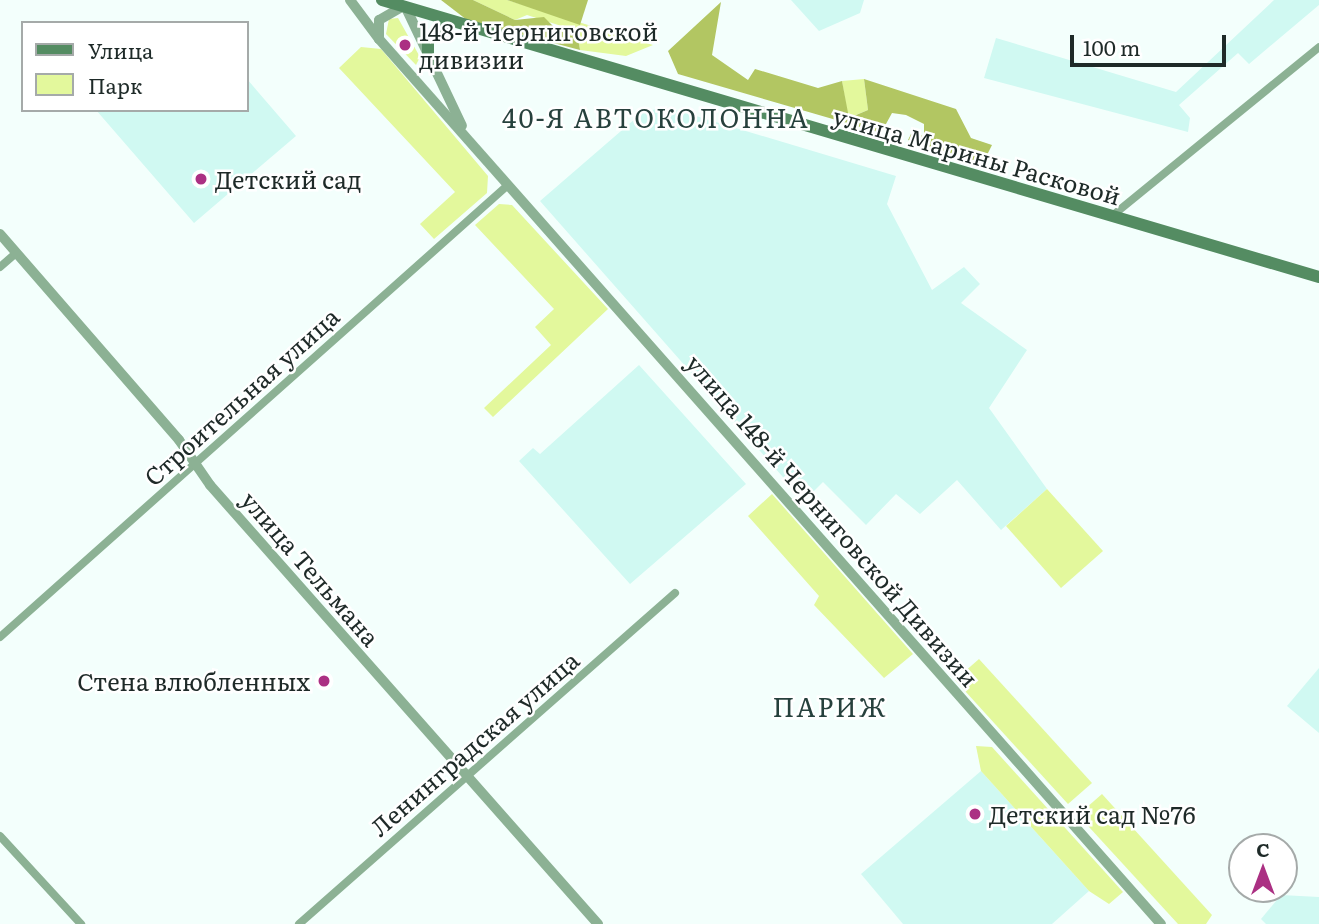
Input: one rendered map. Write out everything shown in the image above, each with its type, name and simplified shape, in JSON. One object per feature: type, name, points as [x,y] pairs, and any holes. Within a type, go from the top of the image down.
[{"type":"main road","name":"улица Марины Расковой","points":[[382,0],[449,24],[1319,277]]},
{"type":"main road","points":[[428,64],[428,40],[449,24]]},
{"type":"street","name":"улица 148-й Черниговской Дивизии","points":[[350,0],[379,39],[1161,924]]},
{"type":"street","name":"улица 148-й Черниговской Дивизии","points":[[404,9],[428,64],[472,144]]},
{"type":"street","points":[[379,39],[379,20],[404,9]]},
{"type":"street","points":[[1112,216],[1319,47]]},
{"type":"street","name":"Строительная улица","points":[[0,637],[508,184]]},
{"type":"street","name":"улица Тельмана","points":[[0,234],[464,775],[598,924]]},
{"type":"street","points":[[0,267],[16,253]]},
{"type":"street","name":"Ленинградская улица","points":[[299,924],[464,775],[675,593]]},
{"type":"street","points":[[0,836],[81,924]]},
{"type":"shaded area","points":[[791,0],[864,0],[860,13],[819,31]]},
{"type":"shaded area","points":[[1274,0],[1319,0],[1319,5],[1249,64],[1238,53],[1179,105],[1190,118],[1188,132],[984,78],[996,38],[1176,92]]},
{"type":"shaded area","name":"Детский сад","points":[[248,80],[296,136],[194,223],[98,112],[248,112]]},
{"type":"shaded area","points":[[666,107],[896,176],[887,204],[932,290],[964,267],[980,284],[961,303],[1027,350],[989,408],[1047,489],[1001,530],[957,480],[920,514],[896,494],[866,525],[823,482],[804,501],[540,201],[643,112]]},
{"type":"shaded area","points":[[639,365],[746,484],[630,584],[519,461],[533,448],[540,454]]},
{"type":"shaded area","points":[[1319,668],[1319,733],[1287,706]]},
{"type":"shaded area","name":"Детский сад №76","points":[[981,771],[1089,891],[1052,924],[903,924],[861,874]]},
{"type":"shaded area","points":[[1298,896],[1319,897],[1319,924],[1266,924],[1261,919],[1274,903],[1298,903]]},
{"type":"green space","points":[[441,0],[473,0],[515,20],[544,17],[554,27],[577,31],[580,50],[467,20]]},
{"type":"green space","points":[[473,0],[507,0],[653,45],[626,56],[580,50],[577,31],[527,15],[515,20]]},
{"type":"green space","points":[[507,0],[588,0],[580,25]]},
{"type":"green space","points":[[721,2],[712,55],[748,80],[755,69],[818,88],[842,81],[849,118],[868,110],[864,79],[956,109],[971,138],[992,145],[983,163],[908,140],[911,134],[924,136],[924,124],[906,115],[892,113],[881,133],[678,74],[668,51]]},
{"type":"green space","points":[[398,18],[420,57],[416,65],[386,34],[389,19]]},
{"type":"green space","points":[[361,47],[381,49],[488,176],[487,193],[434,239],[420,224],[455,192],[339,68]]},
{"type":"green space","points":[[864,79],[868,110],[848,118],[842,81]]},
{"type":"green space","points":[[499,204],[512,205],[608,309],[493,417],[484,408],[551,345],[535,327],[554,309],[475,225]]},
{"type":"green space","points":[[1047,489],[1103,551],[1061,588],[1006,526]]},
{"type":"green space","points":[[772,494],[913,654],[884,678],[814,605],[819,596],[748,516]]},
{"type":"green space","points":[[979,659],[1092,783],[1068,804],[955,680]]},
{"type":"green space","points":[[976,746],[992,747],[1123,892],[1109,904],[1089,891],[981,771]]},
{"type":"green space","points":[[1102,794],[1212,915],[1206,924],[1178,924],[1078,815]]},
{"type":"place","name":"148-й Черниговской дивизии","points":[[405,45]]},
{"type":"place","name":"Детский сад","points":[[201,179]]},
{"type":"place","name":"Стена влюбленных","points":[[324,681]]},
{"type":"place","name":"Детский сад №76","points":[[975,814]]},
{"type":"district","name":"40-Я АВТОКОЛОННА","points":[[656,117]]},
{"type":"district","name":"ПАРИЖ","points":[[830,706]]}]
